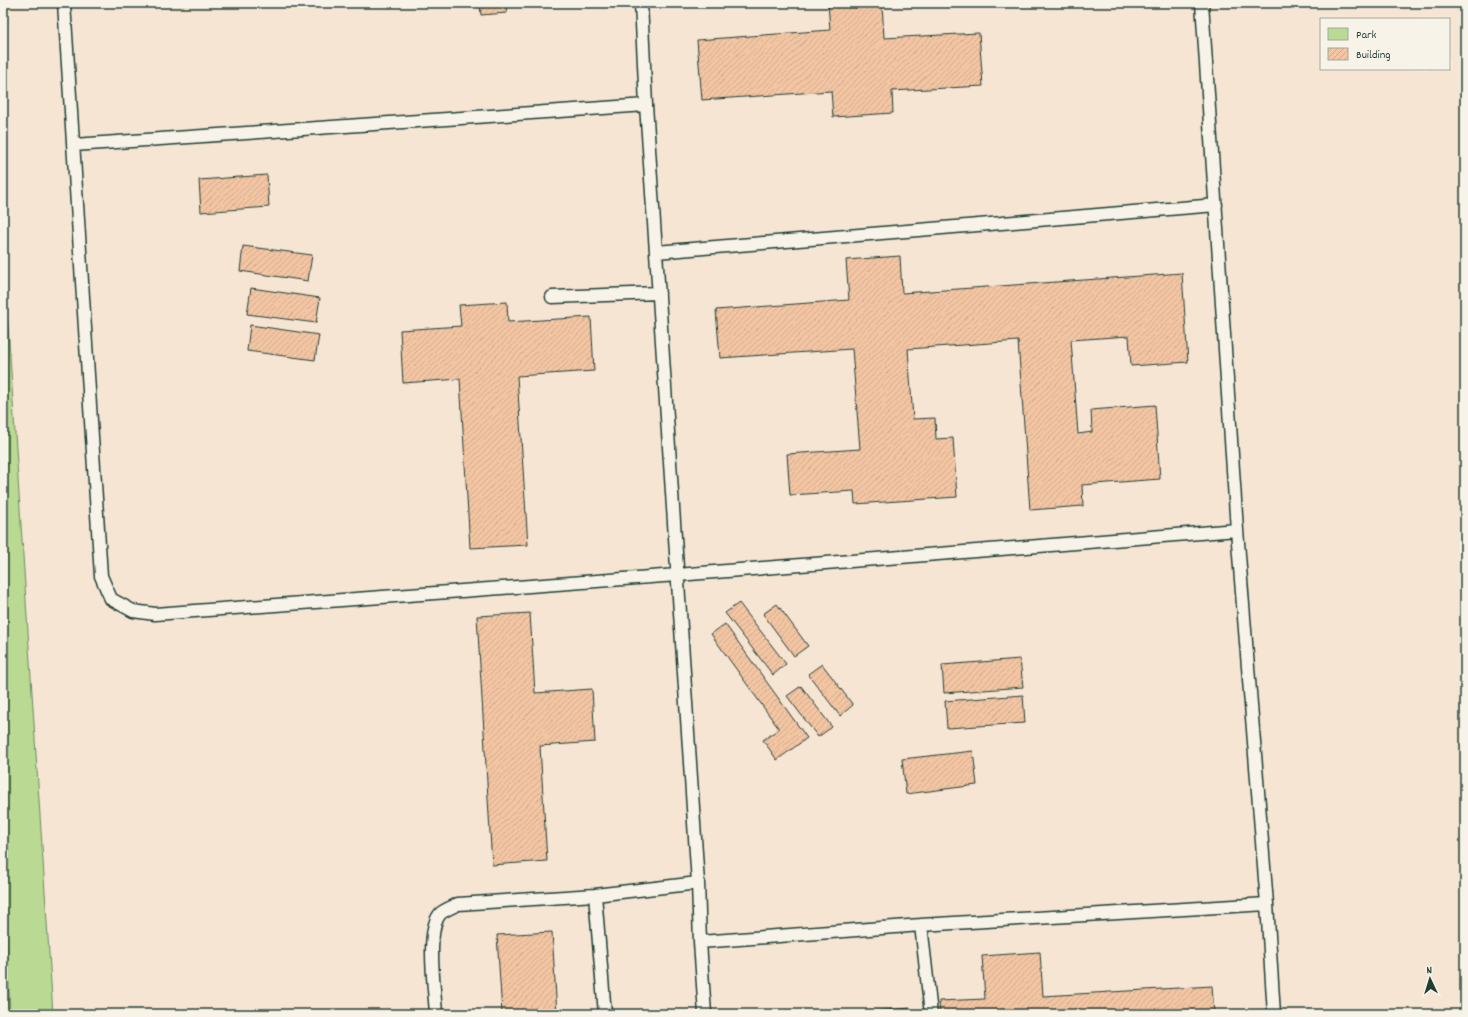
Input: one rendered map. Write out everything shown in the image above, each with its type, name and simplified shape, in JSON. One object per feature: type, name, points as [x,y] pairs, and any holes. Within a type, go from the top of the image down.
[{"type":"lane","points":[[64,3],[100,576],[111,599],[133,610],[155,614],[677,575],[1237,530]]},
{"type":"lane","points":[[641,3],[646,105],[698,883],[705,1014]]},
{"type":"lane","points":[[1202,3],[1237,530],[1267,904],[1274,1014]]},
{"type":"lane","points":[[74,145],[646,105]]},
{"type":"lane","points":[[656,252],[1216,205]]},
{"type":"lane","points":[[552,297],[659,292]]},
{"type":"lane","points":[[436,1014],[432,940],[435,922],[441,913],[458,904],[595,895],[698,883]]},
{"type":"lane","points":[[595,895],[604,1014]]},
{"type":"lane","points":[[700,942],[921,925],[1267,904]]},
{"type":"lane","points":[[921,925],[932,1014]]},
{"type":"shaded area","points":[[3,3],[1465,3],[1465,1014],[53,1014],[3,249]]},
{"type":"green space","points":[[3,249],[53,1014],[3,1014]]},
{"type":"green space","points":[[3,869],[10,1014],[3,1014]]},
{"type":"building","points":[[480,3],[506,3],[507,13],[481,15]]},
{"type":"building","points":[[828,3],[882,3],[884,38],[979,33],[983,86],[892,91],[893,113],[833,117],[831,91],[702,100],[697,40],[830,30]]},
{"type":"building","points":[[267,175],[269,207],[201,212],[199,180]]},
{"type":"building","points":[[243,246],[312,255],[308,281],[240,271]]},
{"type":"building","points":[[900,256],[902,293],[1182,273],[1188,362],[1131,366],[1129,336],[1071,340],[1078,434],[1092,432],[1091,410],[1155,405],[1160,479],[1082,485],[1083,506],[1030,510],[1018,341],[908,349],[913,419],[935,418],[936,439],[953,438],[957,497],[855,504],[854,491],[790,495],[787,454],[860,449],[852,349],[720,358],[716,310],[849,300],[846,260]]},
{"type":"building","points":[[251,288],[320,298],[316,323],[247,314]]},
{"type":"building","points":[[507,302],[508,322],[591,317],[594,371],[517,376],[528,545],[470,548],[460,379],[403,383],[400,330],[461,326],[459,305]]},
{"type":"building","points":[[250,325],[319,335],[315,360],[247,351]]},
{"type":"building","points":[[739,603],[786,664],[773,675],[725,613]]},
{"type":"building","points":[[777,604],[808,646],[794,656],[763,614]]},
{"type":"building","points":[[530,613],[535,693],[592,689],[595,742],[540,746],[547,861],[492,865],[477,616]]},
{"type":"building","points":[[725,624],[807,738],[777,760],[763,740],[779,729],[711,634]]},
{"type":"building","points":[[1020,659],[1023,687],[944,693],[942,665]]},
{"type":"building","points":[[822,664],[853,705],[840,716],[808,674]]},
{"type":"building","points":[[801,686],[832,727],[818,737],[787,696]]},
{"type":"building","points":[[1023,695],[1025,723],[947,728],[945,701]]},
{"type":"building","points":[[973,751],[977,785],[906,794],[902,759]]},
{"type":"building","points":[[552,932],[557,1014],[502,1014],[497,935]]},
{"type":"building","points":[[1040,952],[1043,996],[1212,986],[1214,1014],[940,1014],[939,1001],[985,999],[982,956]]},
{"type":"building","points":[[911,1008],[912,1014],[831,1014]]}]
